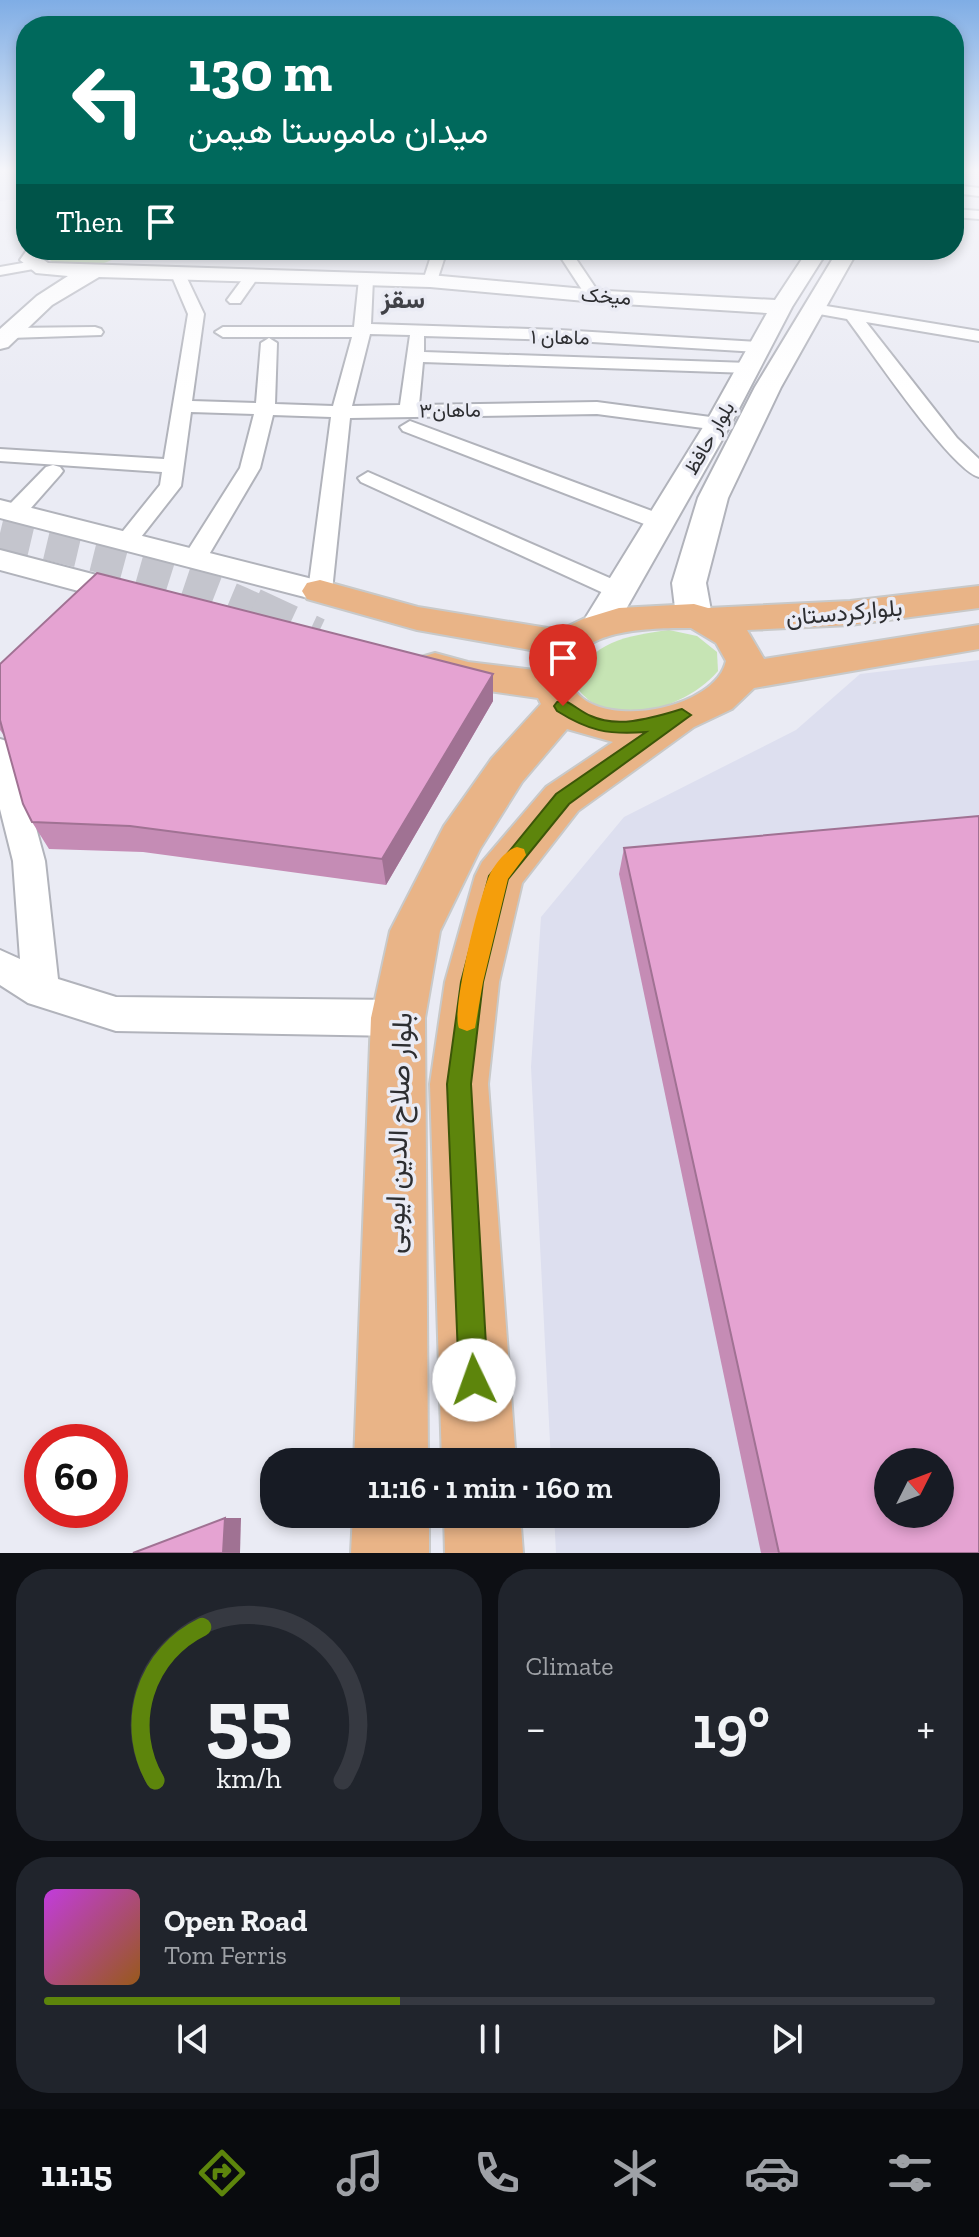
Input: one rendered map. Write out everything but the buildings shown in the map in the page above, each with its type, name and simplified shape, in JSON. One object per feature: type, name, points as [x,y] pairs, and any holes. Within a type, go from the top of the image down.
[{"type":"main road","name":"میخک","points":[[38,260],[58,272],[430,281],[593,296],[781,307]]},
{"type":"main road","points":[[3,333],[64,284],[129,260]]},
{"type":"main road","name":"بلوار حافظ","points":[[583,634],[619,591],[718,424],[781,307],[812,260]]},
{"type":"main road","name":"بلوار حافظ","points":[[701,618],[689,583],[713,498],[768,387],[842,260]]},
{"type":"main road","points":[[3,333],[39,285],[58,272]]},
{"type":"main road","points":[[8,511],[320,591]]},
{"type":"main road","points":[[0,560],[94,596],[179,606]]},
{"type":"main road","name":"بلوارکردستان","points":[[320,591],[417,618],[583,634],[628,619],[815,615],[979,597]]},
{"type":"main road","points":[[815,615],[805,623],[806,632],[835,660]]},
{"type":"main road","points":[[478,1448],[459,1084],[472,982],[499,876],[562,799],[682,715],[731,690],[745,676],[747,663],[742,648],[730,634],[701,618]]},
{"type":"main road","points":[[557,696],[554,664],[583,634]]},
{"type":"main road","name":"بلوارکردستان","points":[[745,676],[979,637]]},
{"type":"main road","points":[[404,658],[557,696],[589,723],[618,728],[652,725],[682,715]]},
{"type":"main road","name":"بلوار صلاح الدین ایوبی","points":[[391,1448],[398,1018],[415,931],[461,839],[557,696]]},
{"type":"main road","points":[[390,1553],[391,1528]]},
{"type":"main road","points":[[483,1528],[484,1553]]},
{"type":"street","points":[[0,271],[30,260]]},
{"type":"street","points":[[320,278],[325,260]]},
{"type":"street","points":[[430,281],[437,260]]},
{"type":"street","points":[[570,260],[593,296]]},
{"type":"street","points":[[126,541],[170,486],[196,314],[178,274]]},
{"type":"street","points":[[235,300],[252,276]]},
{"type":"street","points":[[320,591],[341,412],[362,331],[366,279]]},
{"type":"street","points":[[814,309],[979,336]]},
{"type":"street","points":[[852,315],[950,442],[979,471]]},
{"type":"street","points":[[418,331],[410,419],[660,522]]},
{"type":"street","name":"ماهان ۱","points":[[223,332],[418,331],[511,341],[559,335],[754,358]]},
{"type":"street","points":[[3,333],[95,332]]},
{"type":"street","points":[[195,558],[250,468],[265,410],[269,343]]},
{"type":"street","points":[[415,357],[754,358]]},
{"type":"street","name":"ماهان۳","points":[[180,406],[341,412],[410,419],[597,408],[718,424]]},
{"type":"street","points":[[0,455],[172,466]]},
{"type":"street","points":[[8,511],[53,471]]},
{"type":"street","points":[[368,478],[619,591]]},
{"type":"street","points":[[0,750],[29,861],[41,991]]},
{"type":"street","points":[[0,966],[41,991],[116,1014],[398,1018]]},
{"type":"shaded area","points":[[979,660],[979,1553],[556,1553],[555,1528],[720,1528],[720,1448],[550,1448],[531,1067],[541,917],[624,817],[796,730],[860,674]]},
{"type":"green space","points":[[50,260],[112,260],[90,266]]},
{"type":"green space","points":[[669,630],[697,636],[717,652],[718,671],[704,685],[686,696],[645,711],[624,712],[605,708],[587,699],[574,683],[581,669],[600,649],[625,638]]},
{"type":"tunnel","points":[[0,533],[163,574],[257,610]]},
{"type":"tunnel","points":[[252,608],[316,638]]},
{"type":"slow traffic","points":[[467,1021],[472,982],[499,876],[517,855]]},
{"type":"district","name":"سقز","points":[[403,299]]},
{"type":"route","points":[[474,1380],[459,1084],[472,982],[499,876],[562,799],[682,715],[652,725],[618,728],[589,723],[563,706]]}]
